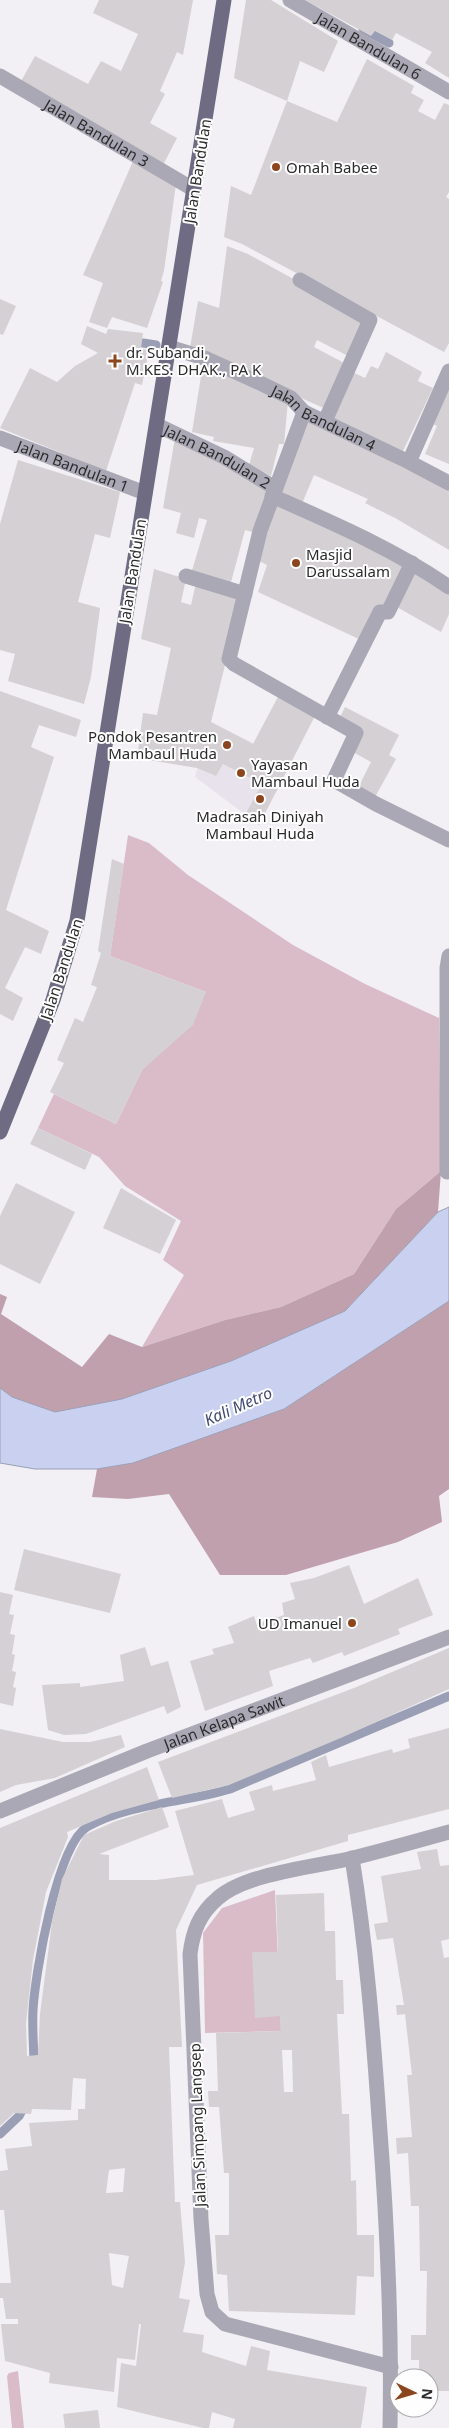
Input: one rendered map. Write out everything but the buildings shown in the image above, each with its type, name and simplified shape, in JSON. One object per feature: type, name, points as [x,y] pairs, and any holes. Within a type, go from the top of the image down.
[{"type":"main road","name":"Jalan Bandulan","points":[[0,1132],[53,1000],[77,921],[224,0]]},
{"type":"street","name":"Jalan Bandulan 6","points":[[290,0],[449,92]]},
{"type":"street","name":"Jalan Bandulan 3","points":[[0,76],[193,189]]},
{"type":"street","points":[[300,280],[370,320],[325,421]]},
{"type":"street","name":"Jalan Bandulan 4","points":[[169,348],[207,359],[260,383],[291,398],[304,412],[449,483]]},
{"type":"street","points":[[409,462],[449,371]]},
{"type":"street","points":[[304,412],[260,531],[229,655],[232,662],[356,733],[334,780],[376,804],[449,840]]},
{"type":"street","name":"Jalan Bandulan 2","points":[[157,425],[224,457],[274,492],[362,536],[412,563],[449,586]]},
{"type":"street","name":"Jalan Bandulan 1","points":[[0,438],[145,493]]},
{"type":"street","points":[[327,717],[380,612],[388,612],[412,563]]},
{"type":"street","points":[[186,576],[245,594]]},
{"type":"street","points":[[447,1172],[447,968],[449,956]]},
{"type":"street","name":"Jalan Kelapa Sawit","points":[[0,1811],[147,1751],[449,1636]]},
{"type":"street","name":"Jalan Simpang Langsep","points":[[392,2367],[225,2324],[212,2312],[207,2294],[200,2219],[190,1954],[194,1930],[204,1912],[218,1897],[232,1888],[268,1876],[352,1858],[449,1832]]},
{"type":"street","points":[[352,1858],[361,1914],[388,2236],[392,2367],[390,2428]]},
{"type":"shaded area","name":"Yayasan Mambaul Huda","points":[[211,722],[291,762],[259,825],[195,777]]},
{"type":"shaded area","points":[[128,835],[149,843],[188,875],[293,945],[365,984],[439,1018],[441,1171],[396,1209],[354,1274],[281,1307],[225,1320],[142,1347],[184,1275],[163,1260],[181,1221],[125,1186],[99,1157],[38,1128],[54,1094],[116,1124],[142,1070],[156,1057],[206,992],[110,956]]},
{"type":"shaded area","points":[[441,1171],[438,1212],[345,1311],[231,1361],[122,1399],[55,1412],[12,1397],[0,1388],[0,1294],[7,1297],[1,1314],[82,1367],[109,1334],[142,1347],[225,1320],[281,1307],[354,1274],[396,1209]]},
{"type":"shaded area","points":[[449,1301],[449,1489],[439,1496],[442,1522],[398,1542],[286,1575],[220,1575],[169,1494],[128,1499],[92,1497],[97,1469],[133,1463],[284,1409]]},
{"type":"shaded area","points":[[275,1890],[281,2031],[205,2033],[203,1933],[222,1908]]},
{"type":"shaded area","points":[[18,2371],[24,2428],[12,2428],[7,2376],[9,2373]]},
{"type":"water","name":"Kali Metro","points":[[449,1207],[449,1301],[284,1409],[133,1463],[97,1469],[35,1469],[0,1463],[0,1388],[12,1397],[55,1412],[122,1399],[231,1361],[345,1311],[438,1212]]},
{"type":"waterway","points":[[363,29],[389,43]]},
{"type":"waterway","points":[[143,343],[156,345]]},
{"type":"waterway","points":[[34,2067],[33,2017],[43,1941],[57,1883],[66,1858],[76,1839],[87,1827],[103,1819],[138,1808],[230,1789],[449,1696]]},
{"type":"waterway","points":[[0,2134],[19,2116],[26,2103]]},
{"type":"place","name":"Omah Babee","points":[[276,167]]},
{"type":"place","name":"dr. Subandi, M.KES. DHAK., PA K","points":[[115,361]]},
{"type":"place","name":"Masjid Darussalam","points":[[296,563]]},
{"type":"place","name":"Pondok Pesantren Mambaul Huda","points":[[227,745]]},
{"type":"place","name":"Yayasan Mambaul Huda","points":[[241,773]]},
{"type":"place","name":"Madrasah Diniyah Mambaul Huda","points":[[260,799]]},
{"type":"place","name":"UD Imanuel","points":[[352,1623]]}]
